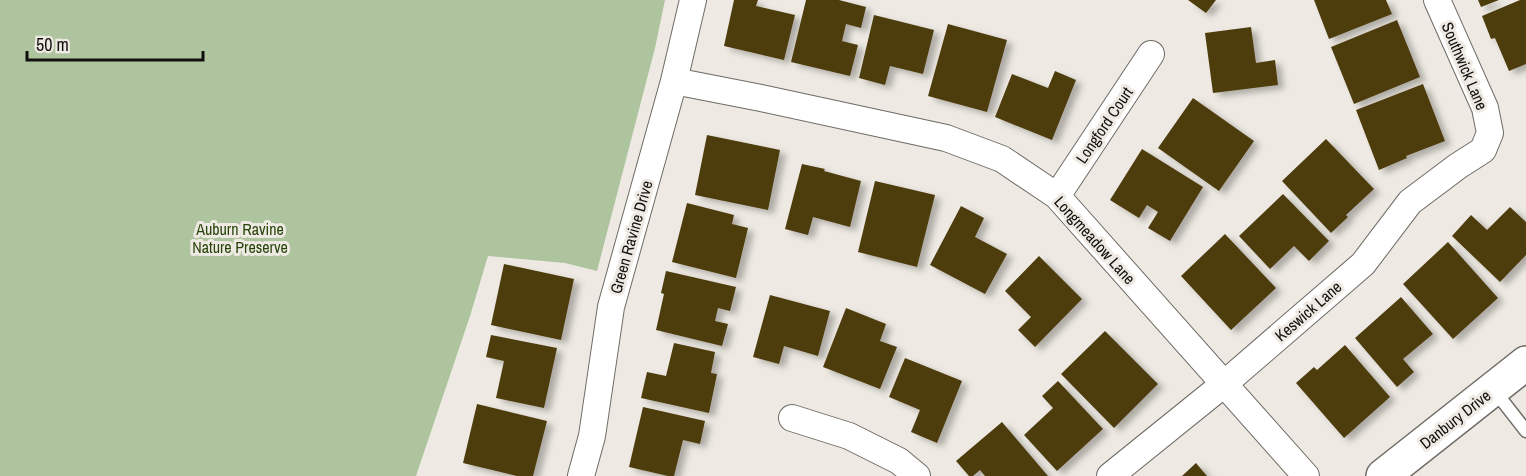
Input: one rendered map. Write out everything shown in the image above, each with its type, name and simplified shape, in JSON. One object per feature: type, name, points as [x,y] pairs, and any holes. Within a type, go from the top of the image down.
[{"type":"street","name":"Green Ravine Drive","points":[[581,476],[592,436],[611,307],[674,81],[693,0]]},
{"type":"street","name":"Southwick Lane","points":[[1437,0],[1485,108],[1490,133]]},
{"type":"street","name":"Longford Court","points":[[1057,196],[1150,54]]},
{"type":"street","name":"Longmeadow Lane","points":[[674,81],[946,138],[1002,159],[1057,196],[1306,476]]},
{"type":"street","name":"Keswick Lane","points":[[1110,476],[1224,384],[1363,264],[1410,202],[1483,150],[1490,133]]},
{"type":"street","name":"Danbury Drive","points":[[1383,476],[1526,363]]},
{"type":"street","points":[[792,418],[849,436],[899,461],[917,476]]},
{"type":"lane","points":[[1493,389],[1526,431]]},
{"type":"green space","name":"Auburn Ravine Nature Preserve","points":[[0,0],[665,0],[655,48],[597,271],[565,263],[488,256],[416,476],[0,476]]},
{"type":"building","points":[[734,0],[758,0],[756,6],[795,15],[784,60],[724,46]]},
{"type":"building","points":[[806,0],[839,0],[866,7],[861,28],[846,24],[842,41],[858,45],[850,76],[791,62]]},
{"type":"building","points":[[1188,0],[1216,0],[1206,13]]},
{"type":"building","points":[[1314,0],[1386,0],[1392,14],[1329,39]]},
{"type":"building","points":[[1478,0],[1499,0],[1481,7]]},
{"type":"building","points":[[1520,0],[1526,0],[1526,64],[1509,71],[1495,38],[1491,39],[1482,16]]},
{"type":"building","points":[[874,15],[934,30],[923,74],[890,66],[885,85],[859,78]]},
{"type":"building","points":[[1397,20],[1420,77],[1354,104],[1331,47]]},
{"type":"building","points":[[948,24],[1007,40],[987,112],[928,96]]},
{"type":"building","points":[[1251,27],[1256,63],[1275,60],[1278,85],[1213,93],[1205,33]]},
{"type":"building","points":[[1055,71],[1076,80],[1052,140],[995,117],[1012,74],[1048,88]]},
{"type":"building","points":[[1423,84],[1445,141],[1406,156],[1407,158],[1379,170],[1356,110]]},
{"type":"building","points":[[1193,98],[1254,141],[1219,191],[1158,148]]},
{"type":"building","points":[[707,135],[780,150],[768,210],[695,195]]},
{"type":"building","points":[[1326,139],[1374,189],[1346,215],[1348,217],[1331,233],[1282,181]]},
{"type":"building","points":[[1142,149],[1203,187],[1170,241],[1148,228],[1158,212],[1147,205],[1139,218],[1110,200]]},
{"type":"building","points":[[802,164],[861,181],[850,227],[813,217],[808,235],[785,229]]},
{"type":"building","points":[[875,181],[935,195],[917,267],[858,252]]},
{"type":"building","points":[[1283,194],[1329,241],[1309,261],[1294,246],[1270,269],[1239,236]]},
{"type":"building","points":[[687,203],[734,215],[732,224],[748,228],[736,278],[672,262]]},
{"type":"building","points":[[961,206],[984,218],[975,237],[1007,254],[985,294],[930,265]]},
{"type":"building","points":[[1510,207],[1526,222],[1526,255],[1500,282],[1452,236],[1471,215],[1487,230]]},
{"type":"building","points":[[1225,234],[1276,288],[1231,330],[1181,276]]},
{"type":"building","points":[[1448,242],[1498,298],[1453,339],[1403,284]]},
{"type":"building","points":[[1039,256],[1082,299],[1035,347],[1018,330],[1031,317],[1005,291]]},
{"type":"building","points":[[504,264],[574,279],[561,340],[491,325]]},
{"type":"building","points":[[666,271],[736,287],[730,311],[718,308],[715,321],[728,324],[722,346],[656,330],[664,294],[661,293]]},
{"type":"building","points":[[770,295],[830,311],[818,356],[784,346],[779,364],[753,357]]},
{"type":"building","points":[[1401,297],[1433,334],[1403,359],[1414,372],[1397,387],[1355,338]]},
{"type":"building","points":[[846,308],[886,324],[880,341],[897,347],[880,389],[823,367]]},
{"type":"building","points":[[1105,331],[1158,384],[1114,428],[1061,374]]},
{"type":"building","points":[[491,335],[557,348],[544,408],[496,398],[504,361],[486,357]]},
{"type":"building","points":[[674,343],[715,352],[711,373],[717,374],[709,413],[641,398],[647,372],[666,376]]},
{"type":"building","points":[[1345,345],[1390,397],[1344,438],[1296,383],[1314,367],[1317,370]]},
{"type":"building","points":[[905,358],[962,381],[937,443],[911,432],[920,410],[889,397]]},
{"type":"building","points":[[1058,381],[1103,429],[1057,471],[1024,435],[1053,408],[1042,396]]},
{"type":"building","points":[[477,404],[547,421],[533,476],[517,476],[463,463]]},
{"type":"building","points":[[643,407],[705,421],[700,444],[683,440],[674,476],[629,467]]},
{"type":"building","points":[[1002,422],[1048,476],[985,476],[980,470],[973,476],[969,476],[956,461]]},
{"type":"building","points":[[1196,463],[1207,476],[1182,476]]}]
